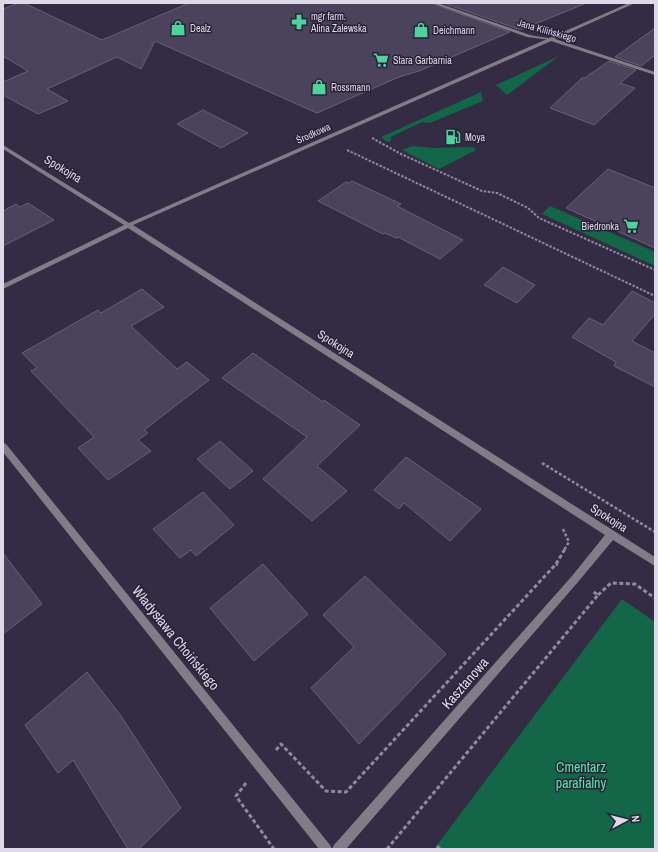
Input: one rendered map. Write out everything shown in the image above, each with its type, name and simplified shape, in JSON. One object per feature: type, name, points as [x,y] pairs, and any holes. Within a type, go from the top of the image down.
[{"type":"street","name":"Jana Kilińskiego","points":[[434,3],[529,36],[551,40],[655,74]]},
{"type":"street","name":"Środkowa","points":[[3,287],[129,225],[633,3]]},
{"type":"street","name":"Spokojna","points":[[3,147],[129,225],[655,562]]},
{"type":"street","name":"Władysława Choińskiego","points":[[3,446],[326,849]]},
{"type":"street","name":"Kasztanowa","points":[[338,849],[570,585],[612,534]]},
{"type":"path","points":[[371,137],[401,154],[482,191],[497,193],[528,208],[539,218],[655,270]]},
{"type":"path","points":[[345,149],[655,296]]},
{"type":"path","points":[[598,595],[611,583],[635,584],[655,598]]},
{"type":"green space","points":[[559,56],[507,95],[496,85]]},
{"type":"green space","points":[[481,92],[483,101],[430,123],[422,122],[391,137],[391,141],[387,142],[381,137]]},
{"type":"green space","points":[[412,146],[433,148],[473,147],[476,150],[439,169],[402,150]]},
{"type":"green space","points":[[550,206],[655,252],[655,266],[542,214]]},
{"type":"green space","name":"Cmentarz parafialny","points":[[622,599],[655,622],[655,849],[434,849]]},
{"type":"building","points":[[19,3],[24,3],[102,40],[189,3],[431,3],[510,32],[419,71],[399,77],[317,113],[155,41],[141,69],[117,57],[47,89],[68,101],[38,114],[3,95],[3,82],[28,71],[3,56],[3,9]]},
{"type":"building","points":[[443,3],[584,4],[523,29],[518,29]]},
{"type":"building","points":[[655,28],[655,55],[641,66],[615,57]]},
{"type":"building","points":[[609,61],[636,70],[620,83],[635,88],[594,125],[550,108],[582,78],[585,78]]},
{"type":"building","points":[[203,110],[248,133],[221,148],[177,124]]},
{"type":"building","name":"Biedronka","points":[[608,169],[655,188],[655,248],[566,208]]},
{"type":"building","points":[[352,181],[401,204],[397,206],[463,240],[440,259],[398,237],[396,238],[385,233],[383,234],[318,201],[346,182],[349,183]]},
{"type":"building","points":[[28,203],[54,220],[3,246],[3,211],[16,204],[20,207]]},
{"type":"building","points":[[503,267],[535,285],[517,303],[484,285]]},
{"type":"building","points":[[142,289],[164,307],[131,326],[177,369],[187,362],[209,380],[144,430],[148,433],[138,440],[151,451],[108,480],[78,448],[94,437],[31,371],[37,368],[22,353],[98,310],[101,313]]},
{"type":"building","points":[[632,291],[655,303],[655,314],[632,341],[655,353],[655,387],[614,366],[616,362],[572,337],[589,318],[603,325]]},
{"type":"building","points":[[253,353],[323,402],[324,400],[360,425],[317,466],[347,491],[312,521],[263,479],[307,437],[222,378]]},
{"type":"building","points":[[220,441],[253,471],[230,489],[197,459]]},
{"type":"building","points":[[406,457],[481,509],[450,541],[404,503],[399,509],[374,490]]},
{"type":"building","points":[[203,492],[234,525],[196,556],[191,550],[180,558],[153,529]]},
{"type":"building","points":[[3,553],[42,604],[3,634]]},
{"type":"building","points":[[263,564],[308,614],[254,661],[210,608]]},
{"type":"building","points":[[365,576],[446,654],[359,744],[311,688],[354,647],[323,615]]},
{"type":"building","points":[[87,672],[121,716],[181,808],[139,849],[128,849],[73,760],[58,773],[25,725]]},
{"type":"place","name":"mgr farm. Alina Zalewska","points":[[299,22]]},
{"type":"place","name":"Dealz","points":[[178,28]]},
{"type":"place","name":"Deichmann","points":[[421,30]]},
{"type":"place","name":"Stara Garbarnia","points":[[381,60]]},
{"type":"place","name":"Rossmann","points":[[319,87]]},
{"type":"place","name":"Moya","points":[[453,137]]},
{"type":"place","name":"Biedronka","points":[[631,226]]}]
